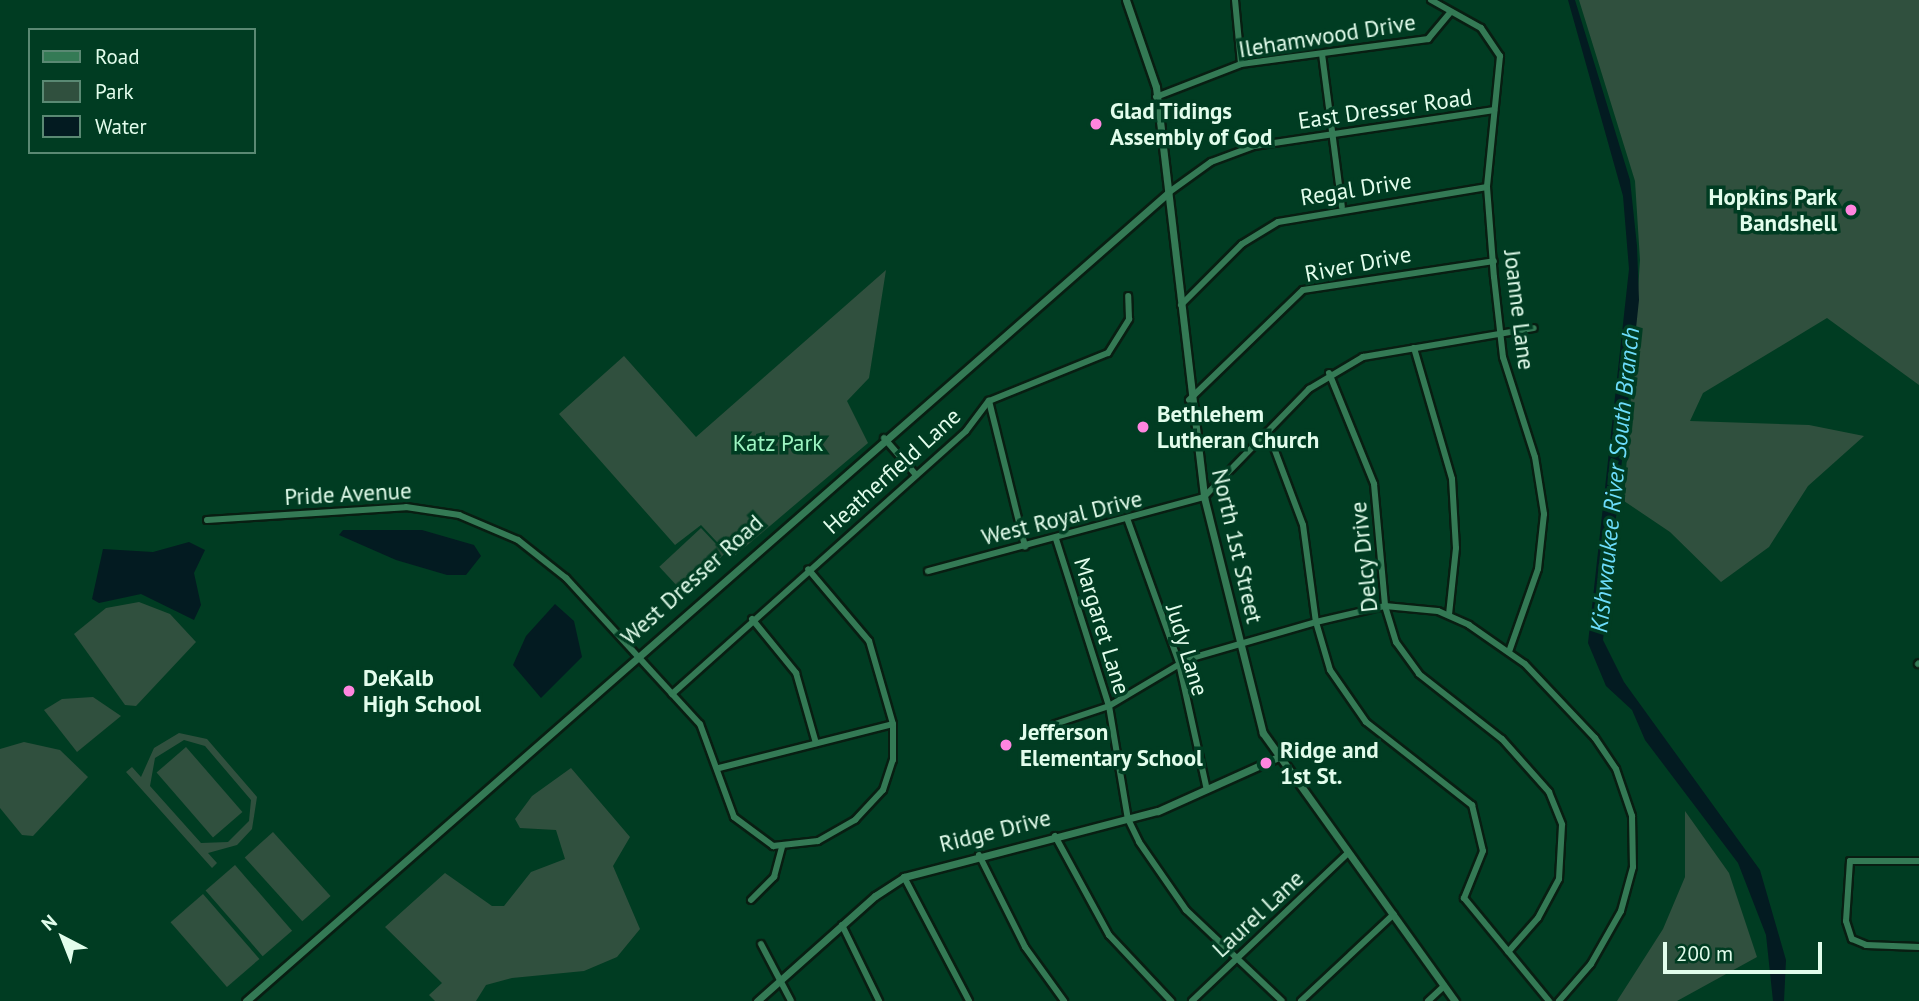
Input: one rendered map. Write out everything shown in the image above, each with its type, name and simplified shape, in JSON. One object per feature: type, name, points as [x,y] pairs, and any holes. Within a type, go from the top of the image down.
[{"type":"street","name":"North 1st Street","points":[[1126,0],[1156,97],[1189,400],[1204,497],[1260,722],[1276,758],[1394,914],[1455,1001]]},
{"type":"street","points":[[1235,0],[1241,64]]},
{"type":"street","name":"Joanne Lane","points":[[1431,0],[1481,28],[1497,46],[1487,187],[1500,336],[1535,457],[1544,514],[1538,569],[1509,652]]},
{"type":"street","name":"Ilehamwood Drive","points":[[1156,97],[1241,64],[1428,39],[1451,12]]},
{"type":"street","points":[[1322,54],[1342,207]]},
{"type":"street","name":"East Dresser Road","points":[[1168,193],[1235,152],[1494,110]]},
{"type":"street","name":"Regal Drive","points":[[1179,307],[1265,228],[1342,207],[1487,187]]},
{"type":"street","name":"West Dresser Road","points":[[246,1001],[635,655],[1168,193]]},
{"type":"street","name":"River Drive","points":[[1189,400],[1303,290],[1494,261]]},
{"type":"street","name":"Heatherfield Lane","points":[[672,694],[751,619],[916,475],[989,401],[1108,353],[1129,318],[1128,296]]},
{"type":"street","points":[[1204,497],[1329,373],[1363,357],[1500,336],[1534,328]]},
{"type":"street","points":[[1414,348],[1452,479],[1456,548],[1449,615]]},
{"type":"street","name":"Delcy Drive","points":[[1329,373],[1374,484],[1385,606],[1412,667],[1490,727],[1555,804],[1564,832],[1562,872],[1538,919],[1508,952]]},
{"type":"street","points":[[989,401],[1025,547]]},
{"type":"street","points":[[1268,432],[1303,525],[1316,622],[1330,670],[1359,715],[1459,791],[1475,811],[1483,851],[1464,896],[1549,1001]]},
{"type":"street","points":[[884,438],[916,475]]},
{"type":"street","name":"West Royal Drive","points":[[928,572],[1128,521],[1204,497]]},
{"type":"street","name":"Pride Avenue","points":[[207,520],[406,507],[476,521],[549,561],[706,732],[740,824],[764,843],[782,847]]},
{"type":"street","name":"Judy Lane","points":[[1128,521],[1178,663],[1207,790]]},
{"type":"street","name":"Margaret Lane","points":[[1056,538],[1109,706],[1128,819],[1172,894],[1282,1001]]},
{"type":"street","points":[[751,900],[774,877],[782,847],[828,837],[871,807],[891,770],[892,724],[869,641],[808,569]]},
{"type":"street","points":[[1055,723],[1109,706],[1178,663],[1240,642],[1385,606],[1449,615],[1509,652],[1604,749],[1632,816],[1633,867],[1621,911],[1591,964],[1559,1001]]},
{"type":"street","points":[[751,619],[796,673],[816,743]]},
{"type":"street","points":[[719,768],[892,724]]},
{"type":"street","name":"Ridge Drive","points":[[757,1001],[842,925],[904,877],[978,854],[1128,819],[1207,790],[1276,758]]},
{"type":"street","points":[[1055,836],[1109,935],[1171,1001]]},
{"type":"street","name":"Laurel Lane","points":[[1192,1001],[1348,853]]},
{"type":"street","points":[[978,854],[1025,947],[1064,1001]]},
{"type":"street","points":[[1919,861],[1854,858],[1848,884],[1852,939],[1919,947]]},
{"type":"street","points":[[904,877],[969,1001]]},
{"type":"street","points":[[1301,1001],[1394,914]]},
{"type":"street","points":[[842,925],[879,1001]]},
{"type":"street","points":[[761,944],[792,1001]]},
{"type":"street","points":[[1428,1001],[1444,986]]},
{"type":"green space","points":[[1579,0],[1919,0],[1919,385],[1827,318],[1703,393],[1690,421],[1809,425],[1864,436],[1808,486],[1769,547],[1721,582],[1670,532],[1624,501],[1640,260],[1635,181]]},
{"type":"green space","name":"Katz Park","points":[[886,270],[869,378],[847,401],[868,443],[732,558],[701,525],[675,545],[559,414],[624,356],[696,437]]},
{"type":"green space","points":[[701,528],[725,554],[683,592],[659,567]]},
{"type":"green space","points":[[139,602],[170,614],[196,642],[136,706],[125,705],[74,634],[106,608]]},
{"type":"green space","points":[[93,697],[121,716],[77,752],[44,710],[62,699]]},
{"type":"green space","points":[[179,733],[207,739],[257,797],[252,829],[237,845],[208,853],[217,863],[212,868],[126,772],[132,767],[141,777],[154,748]],"holes":[[[184,740],[205,746],[251,800],[249,821],[228,842],[201,843],[150,786],[155,758]]]},
{"type":"green space","points":[[24,742],[60,750],[88,777],[33,836],[22,835],[0,808],[0,749]]},
{"type":"green space","points":[[186,747],[242,812],[213,837],[157,773]]},
{"type":"green space","points":[[571,768],[630,837],[613,866],[640,929],[617,957],[584,971],[512,978],[486,985],[476,1001],[435,1001],[429,995],[442,983],[385,927],[445,873],[492,906],[504,906],[531,872],[565,859],[556,830],[520,828],[515,819],[532,796]]},
{"type":"green space","points":[[1685,811],[1729,873],[1757,957],[1677,1001],[1617,1001],[1663,929],[1685,877]]},
{"type":"green space","points":[[273,832],[331,896],[302,921],[245,857]]},
{"type":"green space","points":[[235,865],[292,931],[263,956],[206,891]]},
{"type":"green space","points":[[203,894],[259,959],[227,987],[171,922]]},
{"type":"water","name":"Kishwaukee River South Branch","points":[[1568,0],[1575,0],[1630,180],[1637,246],[1639,300],[1603,640],[1624,682],[1760,870],[1786,960],[1784,1001],[1773,1001],[1766,935],[1738,863],[1645,740],[1632,710],[1606,686],[1588,643],[1629,269],[1623,196]]},
{"type":"water","points":[[343,530],[422,530],[474,545],[481,556],[466,575],[447,575],[396,560],[339,535]]},
{"type":"water","points":[[189,542],[205,550],[194,573],[201,605],[194,620],[141,594],[99,603],[92,599],[103,549],[153,552]]},
{"type":"water","points":[[555,604],[574,621],[582,657],[541,698],[513,665],[526,636]]},
{"type":"place","name":"Glad Tidings Assembly of God","points":[[1096,124]]},
{"type":"place","name":"Hopkins Park Bandshell","points":[[1851,210]]},
{"type":"place","name":"Bethlehem Lutheran Church","points":[[1143,427]]},
{"type":"place","name":"DeKalb High School","points":[[349,691]]},
{"type":"place","name":"Jefferson Elementary School","points":[[1006,745]]},
{"type":"place","name":"Ridge and 1st St.","points":[[1266,763]]}]
